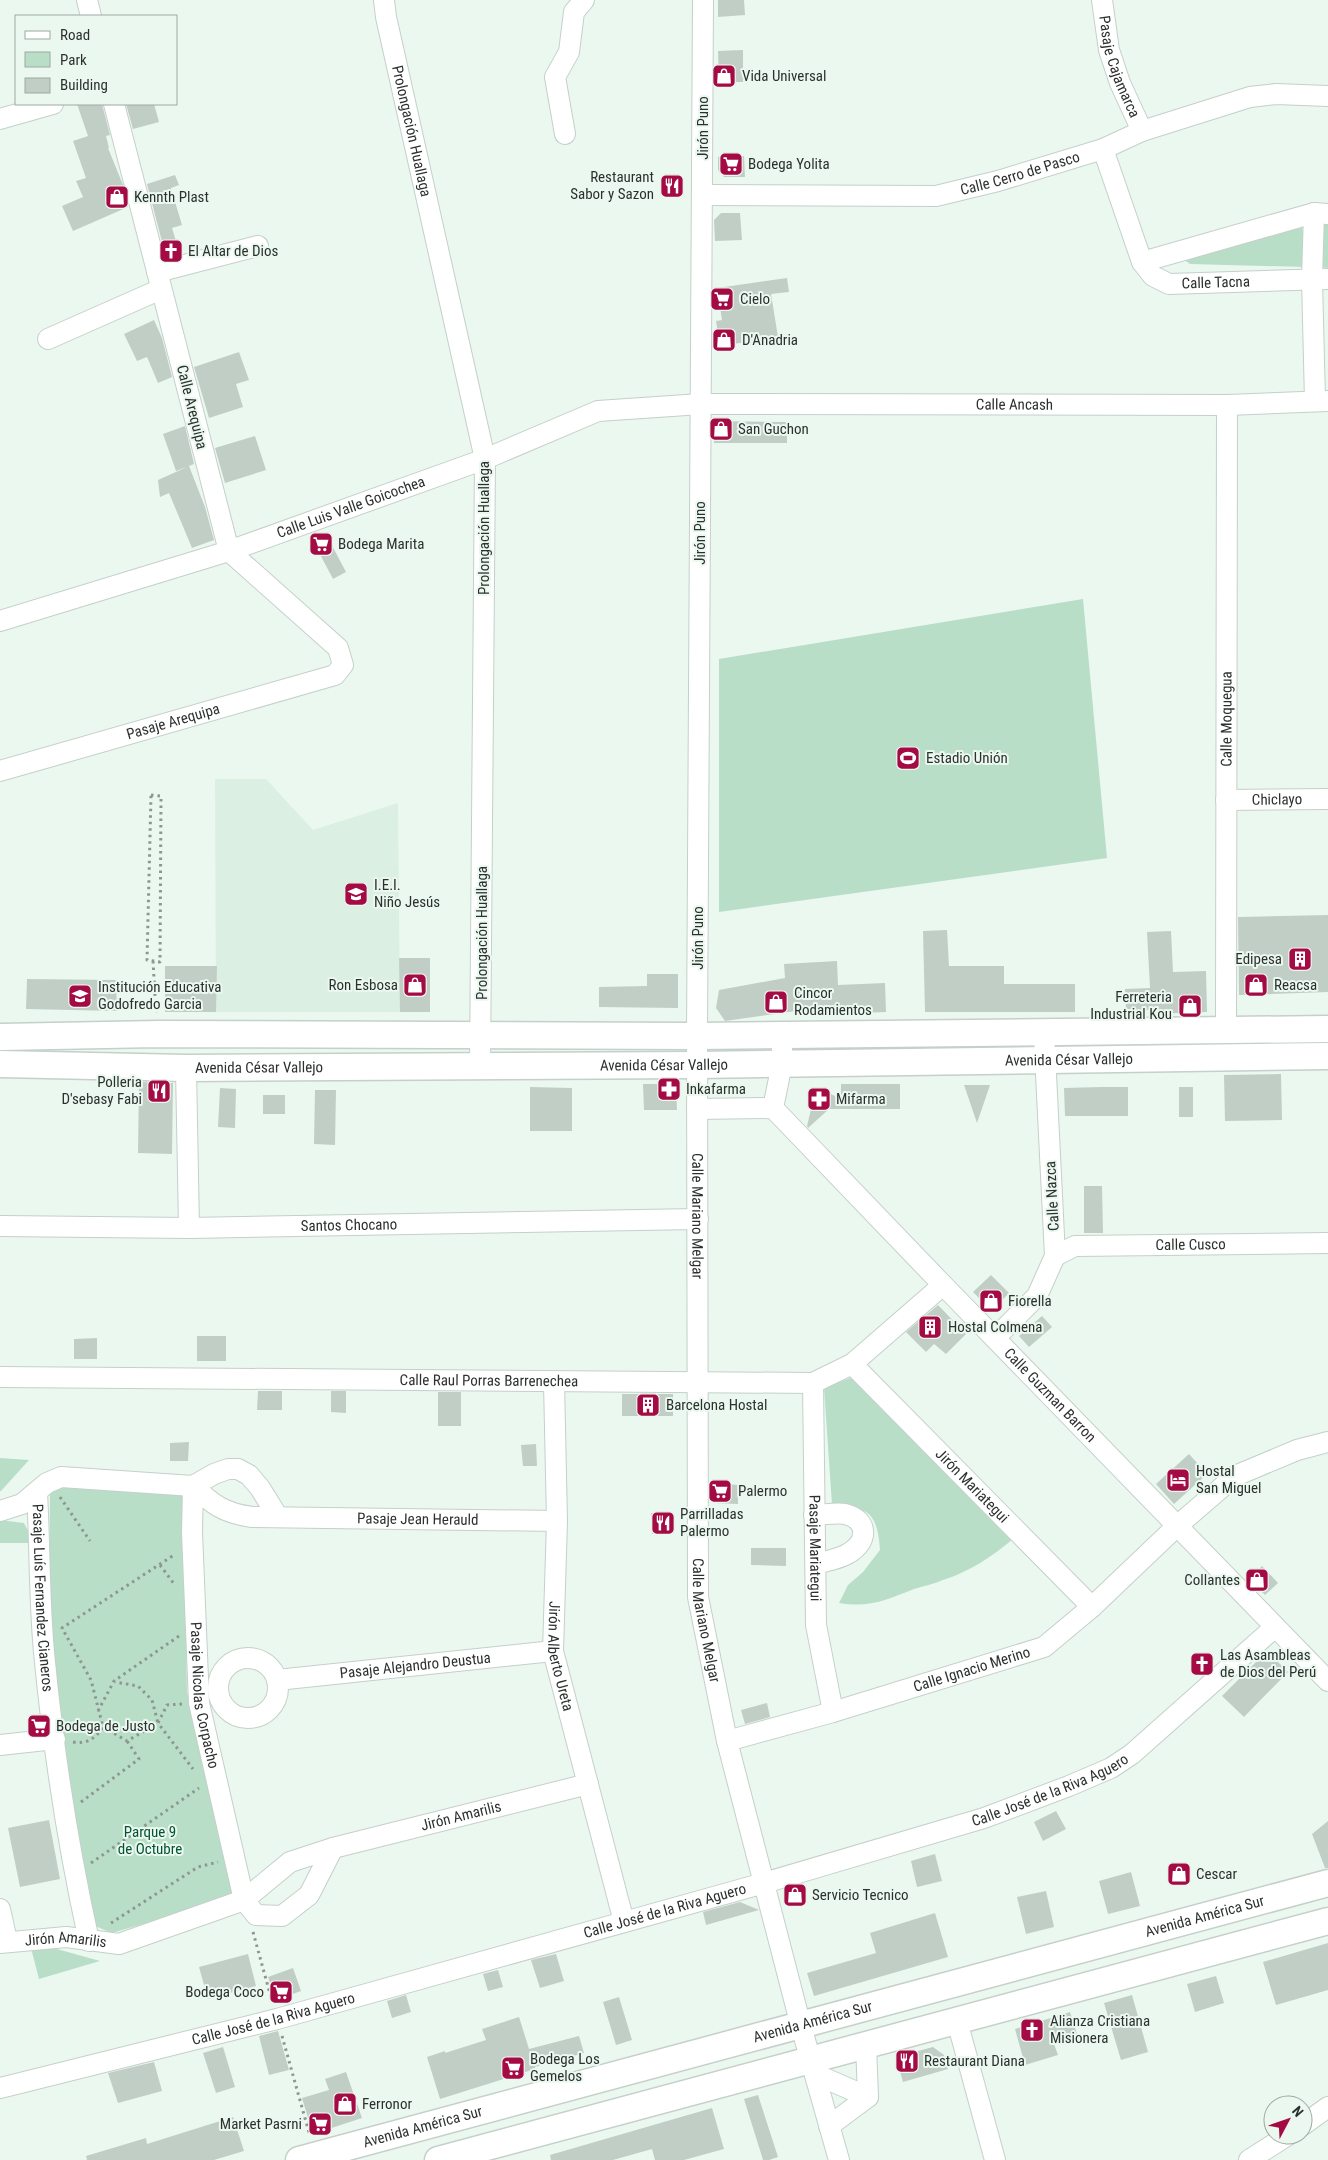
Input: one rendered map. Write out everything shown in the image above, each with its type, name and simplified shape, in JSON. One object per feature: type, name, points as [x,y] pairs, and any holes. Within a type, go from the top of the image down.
[{"type":"main road","name":"Avenida César Vallejo","points":[[0,1037],[158,1034],[782,1036],[1328,1029]]},
{"type":"main road","points":[[1282,1030],[1283,1056]]},
{"type":"main road","name":"Avenida César Vallejo","points":[[0,1064],[186,1068],[697,1065],[1328,1056]]},
{"type":"main road","name":"Avenida América Sur","points":[[307,2158],[1328,1883]]},
{"type":"main road","points":[[438,2160],[812,2066],[866,2044],[957,2022],[1328,1922]]},
{"type":"street","points":[[87,0],[91,15]]},
{"type":"street","name":"Prolongación Huallaga","points":[[384,0],[386,17],[485,459],[480,1066]]},
{"type":"street","points":[[565,134],[555,77],[569,52],[574,12],[584,0]]},
{"type":"street","name":"Jirón Puno","points":[[697,1065],[703,0]]},
{"type":"street","name":"Pasaje Cajamarca","points":[[1102,0],[1109,50],[1120,84],[1142,131]]},
{"type":"street","name":"Calle Cerro de Pasco","points":[[702,195],[936,196],[998,181],[1103,148],[1142,131],[1250,97],[1276,94],[1328,96]]},
{"type":"street","points":[[0,119],[49,105]]},
{"type":"street","name":"Calle Arequipa","points":[[114,105],[229,551]]},
{"type":"street","name":"Calle Tacna","points":[[1103,148],[1142,262],[1153,276],[1169,284],[1320,279]]},
{"type":"street","points":[[1142,262],[1321,214],[1321,401]]},
{"type":"street","points":[[48,339],[159,281],[258,246]]},
{"type":"street","name":"Calle Ancash","points":[[701,404],[1227,405],[1321,401]]},
{"type":"street","name":"Calle Luis Valle Goicochea","points":[[0,621],[229,551],[485,459],[598,411],[701,404]]},
{"type":"street","name":"Calle Moquegua","points":[[1226,1031],[1227,405]]},
{"type":"street","name":"Pasaje Arequipa","points":[[0,771],[335,675],[343,665],[338,648],[229,551]]},
{"type":"street","name":"Chiclayo","points":[[1226,800],[1328,800]]},
{"type":"street","name":"Calle Nazca","points":[[995,1338],[1037,1296],[1055,1256],[1044,1034]]},
{"type":"street","points":[[697,1109],[773,1108],[782,1064],[782,1036]]},
{"type":"street","name":"Calle Mariano Melgar","points":[[697,1065],[698,1597],[727,1741],[801,2026],[839,2160]]},
{"type":"street","points":[[186,1068],[189,1228]]},
{"type":"street","name":"Calle Guzman Barron","points":[[773,1108],[943,1286],[1328,1681]]},
{"type":"street","name":"Santos Chocano","points":[[0,1226],[189,1228],[698,1219]]},
{"type":"street","name":"Calle Cusco","points":[[1055,1256],[1075,1246],[1328,1243]]},
{"type":"street","name":"Calle Raul Porras Barrenechea","points":[[0,1377],[813,1383],[852,1364],[943,1286]]},
{"type":"street","name":"Jirón Mariategui","points":[[852,1364],[1092,1607]]},
{"type":"street","name":"Jirón Alberto Ureta","points":[[554,1382],[557,1521],[553,1651],[624,1922]]},
{"type":"street","name":"Pasaje Mariategui","points":[[813,1383],[816,1625],[833,1712]]},
{"type":"street","name":"Calle Ignacio Merino","points":[[727,1741],[833,1712],[1044,1647],[1092,1607],[1177,1526],[1235,1476],[1297,1450],[1328,1442]]},
{"type":"street","points":[[0,1511],[22,1504],[47,1483],[61,1477],[193,1486],[228,1468],[238,1469],[249,1475],[260,1488],[278,1517]]},
{"type":"street","name":"Pasaje Jean Herauld","points":[[193,1486],[212,1505],[228,1512],[252,1517],[557,1521]]},
{"type":"street","name":"Pasaje Nicolas Corpacho","points":[[193,1486],[192,1532],[198,1703],[244,1900]]},
{"type":"street","name":"Pasaje Luís Fernandez Cianeros","points":[[37,1492],[44,1651],[55,1740],[79,1897],[89,1940]]},
{"type":"street","points":[[814,1515],[842,1514],[850,1516],[863,1529],[864,1537],[860,1544],[847,1555],[816,1564]]},
{"type":"street","name":"Calle José de la Riva Aguero","points":[[0,2088],[277,2019],[764,1883],[984,1818],[1111,1768],[1132,1754],[1275,1627]]},
{"type":"street","name":"Pasaje Alejandro Deustua","points":[[277,1680],[553,1651]]},
{"type":"street","points":[[0,1745],[55,1740]]},
{"type":"street","name":"Jirón Amarilis","points":[[3,1942],[66,1937],[118,1944],[244,1900],[290,1862],[333,1848],[588,1784]]},
{"type":"street","points":[[244,1900],[256,1915],[282,1916],[309,1895],[333,1848]]},
{"type":"street","points":[[0,1909],[3,1942]]},
{"type":"street","points":[[957,2022],[995,2160]]},
{"type":"street","points":[[866,2044],[868,2097]]},
{"type":"street","points":[[812,2066],[868,2097]]},
{"type":"street","points":[[829,2126],[868,2097]]},
{"type":"street","points":[[1313,2118],[1328,2107]]},
{"type":"street","points":[[1249,2160],[1272,2145]]},
{"type":"path","points":[[151,795],[161,796],[160,962],[153,961],[147,960],[151,795]]},
{"type":"path","points":[[153,961],[158,1034]]},
{"type":"path","points":[[37,1492],[53,1489],[90,1541]]},
{"type":"path","points":[[55,1740],[82,1744],[96,1737],[102,1727],[91,1680],[62,1628],[177,1553]]},
{"type":"path","points":[[160,1564],[174,1585]]},
{"type":"path","points":[[98,1711],[114,1682],[186,1631]]},
{"type":"path","points":[[114,1682],[138,1686],[152,1700],[158,1724],[127,1741]]},
{"type":"path","points":[[76,1806],[139,1759],[127,1741],[102,1727]]},
{"type":"path","points":[[87,1855],[89,1864],[200,1788]]},
{"type":"path","points":[[109,1924],[117,1921],[198,1867],[221,1861]]},
{"type":"path","points":[[244,1900],[277,2019],[307,2158]]},
{"type":"shaded area","points":[[215,779],[266,779],[313,830],[398,803],[400,1012],[216,1012]]},
{"type":"green space","points":[[1328,224],[1328,268],[1319,267],[1319,225]]},
{"type":"green space","points":[[1302,226],[1305,267],[1190,264],[1183,259]]},
{"type":"green space","name":"Estadio Unión","points":[[1083,599],[1107,858],[719,912],[719,659]]},
{"type":"green space","points":[[858,1375],[1013,1539],[989,1557],[962,1573],[886,1600],[869,1604],[839,1603],[848,1585],[863,1572],[880,1550],[874,1520],[866,1512],[832,1505],[824,1388]]},
{"type":"green space","points":[[0,1458],[29,1460],[1,1491],[0,1491]]},
{"type":"green space","name":"Parque 9 de Octubre","points":[[63,1484],[183,1492],[187,1692],[236,1897],[112,1933],[95,1926],[62,1759],[49,1623],[50,1488]]},
{"type":"green space","points":[[0,1520],[24,1523],[29,1533],[28,1543],[0,1543]]},
{"type":"green space","points":[[39,1944],[100,1961],[39,1979],[31,1948]]},
{"type":"building","points":[[718,0],[744,0],[745,15],[718,17]]},
{"type":"building","points":[[743,50],[743,82],[719,82],[718,51]]},
{"type":"building","points":[[77,105],[102,105],[110,135],[106,136],[108,148],[123,185],[128,207],[73,231],[62,206],[83,197],[76,181],[86,178],[73,141],[88,136]]},
{"type":"building","points":[[126,105],[154,105],[159,122],[133,129]]},
{"type":"building","name":"Bodega Yolita","points":[[744,156],[745,177],[724,177],[718,170],[718,157]]},
{"type":"building","points":[[175,175],[179,185],[171,188],[182,225],[172,228],[180,254],[166,257],[147,184]]},
{"type":"building","points":[[721,213],[740,213],[742,240],[715,241],[714,220]]},
{"type":"building","points":[[787,278],[789,292],[771,294],[778,337],[720,346],[716,321],[722,320],[717,288]]},
{"type":"building","points":[[154,320],[162,338],[172,377],[158,383],[147,357],[137,361],[124,334]]},
{"type":"building","points":[[239,352],[249,380],[236,384],[243,407],[209,418],[194,367]]},
{"type":"building","points":[[714,421],[787,422],[787,443],[714,443]]},
{"type":"building","points":[[185,426],[194,464],[189,466],[205,507],[214,540],[192,548],[169,493],[160,497],[158,480],[187,467],[176,471],[163,434]]},
{"type":"building","points":[[255,436],[266,470],[225,483],[215,448]]},
{"type":"building","points":[[327,536],[346,572],[333,579],[314,543]]},
{"type":"building","name":"Edipesa","points":[[1328,915],[1328,992],[1239,995],[1238,917]]},
{"type":"building","points":[[947,930],[949,966],[1004,966],[1004,984],[1075,984],[1075,1012],[925,1012],[923,931]]},
{"type":"building","points":[[1171,931],[1173,972],[1206,971],[1207,1012],[1151,1014],[1151,1010],[1126,1011],[1125,989],[1150,988],[1147,932]]},
{"type":"building","name":"Ron Esbosa","points":[[399,958],[430,958],[430,1012],[400,1012]]},
{"type":"building","points":[[837,961],[838,985],[885,983],[886,1012],[803,1015],[803,1010],[725,1021],[716,1008],[719,990],[785,978],[784,964]]},
{"type":"building","points":[[165,966],[217,966],[216,1012],[165,1012]]},
{"type":"building","points":[[647,974],[678,974],[678,1008],[599,1007],[599,987],[647,986]]},
{"type":"building","points":[[27,979],[116,980],[117,1011],[26,1009]]},
{"type":"building","points":[[1281,1074],[1282,1120],[1225,1121],[1224,1075]]},
{"type":"building","points":[[139,1082],[173,1083],[172,1154],[138,1153]]},
{"type":"building","points":[[643,1084],[676,1084],[677,1110],[644,1110]]},
{"type":"building","points":[[841,1084],[900,1084],[900,1109],[829,1109],[808,1128],[813,1101],[819,1088],[841,1099]]},
{"type":"building","points":[[964,1085],[990,1085],[977,1123]]},
{"type":"building","points":[[530,1087],[572,1088],[572,1131],[530,1131]]},
{"type":"building","points":[[1128,1087],[1128,1116],[1065,1116],[1064,1088]]},
{"type":"building","points":[[1179,1087],[1193,1087],[1193,1117],[1179,1117]]},
{"type":"building","points":[[220,1088],[236,1089],[235,1128],[218,1127]]},
{"type":"building","points":[[315,1090],[336,1090],[335,1145],[314,1144]]},
{"type":"building","points":[[263,1095],[285,1095],[285,1114],[263,1114]]},
{"type":"building","points":[[1084,1186],[1102,1186],[1103,1233],[1084,1233]]},
{"type":"building","points":[[991,1275],[1009,1293],[992,1311],[973,1292]]},
{"type":"building","name":"Hostal Colmena","points":[[938,1305],[966,1334],[946,1354],[934,1344],[926,1352],[906,1332]]},
{"type":"building","points":[[1042,1316],[1052,1327],[1029,1347],[1019,1336]]},
{"type":"building","points":[[197,1336],[226,1336],[226,1361],[197,1361]]},
{"type":"building","points":[[97,1338],[97,1359],[74,1359],[74,1339]]},
{"type":"building","points":[[258,1391],[282,1391],[282,1410],[257,1410]]},
{"type":"building","points":[[331,1391],[346,1391],[346,1413],[331,1412]]},
{"type":"building","points":[[438,1392],[461,1392],[461,1426],[438,1426]]},
{"type":"building","name":"Barcelona Hostal","points":[[622,1394],[673,1394],[673,1416],[622,1416]]},
{"type":"building","points":[[189,1442],[188,1461],[170,1461],[170,1443]]},
{"type":"building","points":[[536,1444],[537,1466],[523,1466],[521,1445]]},
{"type":"building","points":[[1189,1454],[1207,1474],[1174,1504],[1156,1484]]},
{"type":"building","points":[[714,1483],[738,1485],[738,1504],[714,1503]]},
{"type":"building","name":"Parrilladas Palermo","points":[[651,1513],[674,1513],[674,1533],[652,1534]]},
{"type":"building","points":[[751,1548],[786,1548],[786,1566],[751,1565]]},
{"type":"building","points":[[1262,1566],[1278,1583],[1265,1595],[1249,1579]]},
{"type":"building","points":[[1267,1651],[1288,1672],[1244,1717],[1222,1696]]},
{"type":"building","points":[[767,1703],[770,1717],[745,1724],[741,1710]]},
{"type":"building","points":[[1056,1811],[1066,1829],[1043,1841],[1034,1822]]},
{"type":"building","points":[[49,1820],[60,1879],[20,1887],[8,1828]]},
{"type":"building","points":[[1328,1821],[1328,1868],[1325,1868],[1312,1834]]},
{"type":"building","points":[[935,1854],[942,1881],[917,1887],[911,1861]]},
{"type":"building","points":[[1131,1872],[1140,1906],[1108,1914],[1099,1881]]},
{"type":"building","points":[[1046,1891],[1054,1927],[1026,1934],[1017,1897]]},
{"type":"building","points":[[740,1902],[759,1910],[706,1925],[703,1912]]},
{"type":"building","points":[[935,1913],[948,1957],[814,1996],[807,1973],[876,1953],[870,1933]]},
{"type":"building","points":[[1328,1943],[1328,1990],[1276,2005],[1263,1962]]},
{"type":"building","points":[[248,1954],[256,1986],[208,1999],[199,1967]]},
{"type":"building","points":[[556,1954],[564,1981],[540,1988],[531,1960]]},
{"type":"building","points":[[293,1968],[301,1991],[276,2000],[268,1977]]},
{"type":"building","points":[[498,1970],[503,1987],[488,1991],[483,1974]]},
{"type":"building","points":[[1216,1976],[1224,2003],[1195,2012],[1187,1984]]},
{"type":"building","points":[[406,1995],[411,2012],[392,2018],[387,2001]]},
{"type":"building","points":[[1132,1995],[1148,2052],[1121,2060],[1104,2003]]},
{"type":"building","points":[[619,1997],[632,2040],[616,2045],[603,2002]]},
{"type":"building","points":[[1070,2012],[1078,2037],[1054,2044],[1058,2055],[1025,2065],[1015,2029]]},
{"type":"building","points":[[519,2017],[529,2049],[579,2036],[584,2053],[535,2067],[535,2069],[440,2099],[427,2057],[486,2040],[482,2029]]},
{"type":"building","points":[[278,2031],[289,2070],[269,2075],[259,2036]]},
{"type":"building","points":[[223,2047],[235,2087],[216,2093],[203,2053]]},
{"type":"building","points":[[933,2047],[944,2055],[948,2069],[903,2082],[896,2057]]},
{"type":"building","points":[[154,2062],[162,2091],[118,2103],[108,2073]]},
{"type":"building","points":[[346,2072],[362,2118],[313,2134],[302,2098],[329,2090],[325,2079]]},
{"type":"building","points":[[758,2095],[778,2157],[769,2160],[763,2160],[744,2099]]},
{"type":"building","points":[[712,2108],[724,2149],[684,2160],[655,2160],[652,2149],[613,2160],[551,2160],[550,2155]]},
{"type":"building","points":[[233,2117],[244,2151],[214,2160],[87,2160],[86,2156],[146,2138],[147,2144]]},
{"type":"place","name":"Vida Universal","points":[[724,76]]},
{"type":"place","name":"Bodega Yolita","points":[[731,164]]},
{"type":"place","name":"Restaurant Sabor y Sazon","points":[[672,186]]},
{"type":"place","name":"Kennth Plast","points":[[117,197]]},
{"type":"place","name":"El Altar de Dios","points":[[171,251]]},
{"type":"place","name":"Cielo","points":[[722,299]]},
{"type":"place","name":"D'Anadria","points":[[724,340]]},
{"type":"place","name":"San Guchon","points":[[721,429]]},
{"type":"place","name":"Bodega Marita","points":[[321,544]]},
{"type":"place","name":"Estadio Unión","points":[[908,758]]},
{"type":"place","name":"I.E.I. Niño Jesús","points":[[356,894]]},
{"type":"place","name":"Edipesa","points":[[1300,959]]},
{"type":"place","name":"Ron Esbosa","points":[[415,985]]},
{"type":"place","name":"Reacsa","points":[[1256,985]]},
{"type":"place","name":"Institución Educativa Godofredo Garcia","points":[[80,996]]},
{"type":"place","name":"Cincor Rodamientos","points":[[776,1002]]},
{"type":"place","name":"Ferreteria Industrial Kou","points":[[1190,1006]]},
{"type":"place","name":"Inkafarma","points":[[669,1089]]},
{"type":"place","name":"Polleria D'sebasy Fabi","points":[[159,1091]]},
{"type":"place","name":"Mifarma","points":[[819,1099]]},
{"type":"place","name":"Fiorella","points":[[991,1301]]},
{"type":"place","name":"Hostal Colmena","points":[[930,1327]]},
{"type":"place","name":"Barcelona Hostal","points":[[648,1405]]},
{"type":"place","name":"Hostal San Miguel","points":[[1178,1480]]},
{"type":"place","name":"Palermo","points":[[720,1491]]},
{"type":"place","name":"Parrilladas Palermo","points":[[663,1523]]},
{"type":"place","name":"Collantes","points":[[1257,1580]]},
{"type":"place","name":"Las Asambleas de Dios del Perú","points":[[1202,1664]]},
{"type":"place","name":"Bodega de Justo","points":[[39,1726]]},
{"type":"place","name":"Cescar","points":[[1179,1874]]},
{"type":"place","name":"Servicio Tecnico","points":[[795,1895]]},
{"type":"place","name":"Bodega Coco","points":[[281,1992]]},
{"type":"place","name":"Alianza Cristiana Misionera","points":[[1032,2030]]},
{"type":"place","name":"Restaurant Diana","points":[[907,2061]]},
{"type":"place","name":"Bodega Los Gemelos","points":[[513,2068]]},
{"type":"place","name":"Ferronor","points":[[345,2104]]},
{"type":"place","name":"Market Pasrni","points":[[320,2124]]}]
